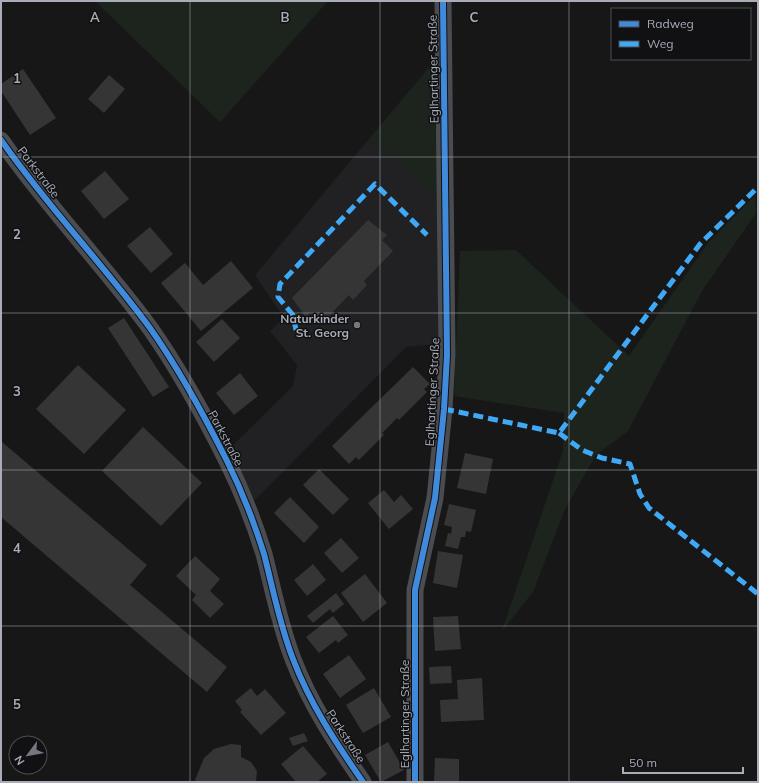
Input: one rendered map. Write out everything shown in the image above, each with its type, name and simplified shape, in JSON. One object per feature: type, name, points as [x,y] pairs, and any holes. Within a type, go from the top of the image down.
[{"type":"street","name":"Eglhartinger Straße","points":[[415,782],[415,590],[435,498],[444,409],[447,355],[443,1]]},
{"type":"street","name":"Parkstraße","points":[[1,140],[43,197],[150,328],[176,369],[227,461],[243,496],[263,552],[292,658],[319,715],[363,782]]},
{"type":"shaded area","points":[[95,1],[328,1],[220,122]]},
{"type":"shaded area","points":[[432,64],[439,201],[369,139]]},
{"type":"shaded area","name":"Naturkinder St. Georg","points":[[369,139],[439,201],[438,344],[406,347],[254,501],[229,449],[293,386],[297,365],[270,331],[284,318],[255,275]]},
{"type":"shaded area","points":[[755,195],[756,213],[702,291],[628,431],[596,455],[565,509],[533,592],[502,631],[563,451],[564,413],[454,396],[460,251],[516,250],[629,356],[708,243]]},
{"type":"building","points":[[23,69],[56,118],[30,135],[1,91],[1,84]]},
{"type":"building","points":[[109,75],[125,89],[104,113],[88,99]]},
{"type":"building","points":[[105,171],[129,199],[104,219],[81,191]]},
{"type":"building","points":[[368,220],[387,235],[382,240],[393,251],[364,281],[367,285],[353,300],[349,295],[322,323],[311,312],[306,317],[292,298]]},
{"type":"building","points":[[150,227],[173,254],[151,273],[127,246]]},
{"type":"building","points":[[231,261],[253,288],[201,331],[161,283],[185,263],[203,285]]},
{"type":"building","points":[[124,318],[169,387],[153,397],[108,328]]},
{"type":"building","points":[[222,319],[240,338],[214,362],[196,342]]},
{"type":"building","points":[[78,365],[126,410],[84,454],[36,409]]},
{"type":"building","points":[[413,367],[430,384],[424,389],[427,392],[399,420],[397,418],[382,433],[384,435],[359,460],[356,457],[349,464],[332,446]]},
{"type":"building","points":[[240,373],[258,396],[234,415],[216,393]]},
{"type":"building","points":[[143,427],[202,483],[161,526],[102,471]]},
{"type":"building","points":[[2,442],[147,565],[130,585],[227,667],[207,692],[1,517]]},
{"type":"building","points":[[465,453],[493,459],[486,494],[457,488]]},
{"type":"building","points":[[319,469],[349,499],[333,515],[303,485]]},
{"type":"building","points":[[384,490],[394,502],[401,495],[413,509],[389,529],[368,503]]},
{"type":"building","points":[[290,497],[319,527],[304,543],[274,513]]},
{"type":"building","points":[[449,504],[476,510],[471,532],[466,531],[465,537],[461,537],[458,549],[445,546],[448,533],[451,534],[452,527],[444,525]]},
{"type":"building","points":[[341,538],[359,558],[342,573],[324,553]]},
{"type":"building","points":[[438,551],[463,555],[457,588],[433,583]]},
{"type":"building","points":[[195,556],[220,579],[210,591],[224,604],[210,618],[192,600],[196,595],[176,576]]},
{"type":"building","points":[[313,564],[326,580],[307,596],[294,580]]},
{"type":"building","points":[[365,574],[387,603],[363,622],[341,593]]},
{"type":"building","points":[[336,593],[344,604],[333,613],[330,609],[313,623],[307,616]]},
{"type":"building","points":[[333,616],[348,635],[338,643],[336,640],[319,653],[306,637]]},
{"type":"building","points":[[458,616],[461,649],[435,651],[433,617]]},
{"type":"building","points":[[349,655],[366,679],[340,698],[323,674]]},
{"type":"building","points":[[451,666],[452,683],[430,684],[429,667]]},
{"type":"building","points":[[482,678],[484,720],[441,722],[440,700],[458,699],[457,680]]},
{"type":"building","points":[[251,688],[257,696],[265,689],[286,713],[261,735],[240,712],[242,710],[235,701]]},
{"type":"building","points":[[374,688],[391,717],[363,733],[346,705]]},
{"type":"building","points":[[304,733],[308,741],[293,746],[289,738]]},
{"type":"building","points":[[388,742],[404,770],[381,782],[365,755]]},
{"type":"building","points":[[231,744],[241,745],[241,757],[251,762],[257,771],[256,782],[197,782],[195,780],[204,758],[214,749]]},
{"type":"building","points":[[303,746],[327,774],[317,782],[296,782],[281,764]]},
{"type":"building","points":[[435,758],[459,759],[459,782],[434,782]]},
{"type":"marked path","points":[[296,330],[293,315],[278,297],[280,284],[375,184],[427,235]]},
{"type":"marked path","points":[[444,409],[559,433],[700,244],[758,187]]},
{"type":"marked path","points":[[559,433],[582,450],[602,458],[630,464],[640,494],[649,508],[758,594]]},
{"type":"cycle path","points":[[415,782],[415,590],[435,498],[444,409],[447,355],[443,1]]},
{"type":"cycle path","points":[[1,140],[37,188],[132,304],[150,328],[191,393],[238,484],[256,530],[264,554],[284,634],[307,692],[324,723],[363,782]]},
{"type":"place","name":"Naturkinder St. Georg","points":[[357,325]]}]
